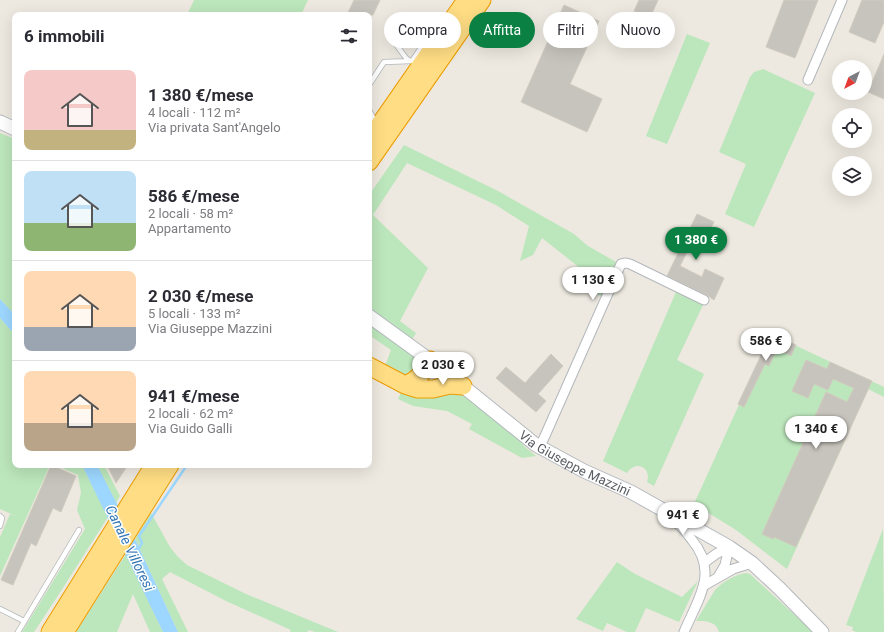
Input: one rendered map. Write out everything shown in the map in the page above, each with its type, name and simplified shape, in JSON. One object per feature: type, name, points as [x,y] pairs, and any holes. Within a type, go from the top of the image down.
[{"type":"highway","points":[[457,12],[466,0]]},
{"type":"highway","points":[[372,158],[482,0]]},
{"type":"highway","points":[[374,133],[432,48]]},
{"type":"highway","points":[[405,385],[418,378],[434,363]]},
{"type":"highway","points":[[424,390],[434,380],[434,363]]},
{"type":"highway","points":[[372,368],[405,385],[417,389],[424,390],[450,385],[463,386]]},
{"type":"highway","points":[[50,632],[112,545],[130,515],[153,468]]},
{"type":"highway","points":[[130,515],[168,468]]},
{"type":"highway","points":[[65,632],[85,600],[112,545]]},
{"type":"highway","points":[[40,632],[112,545]]},
{"type":"street","points":[[808,80],[842,0]]},
{"type":"street","points":[[0,122],[12,128]]},
{"type":"street","points":[[539,447],[621,264],[630,264],[704,300]]},
{"type":"street","name":"Via Giuseppe Mazzini","points":[[372,318],[434,363],[539,447],[630,492],[729,547],[752,563],[780,588],[822,632]]},
{"type":"street","points":[[630,492],[655,510],[680,525],[696,544],[705,562],[705,585],[684,632]]},
{"type":"street","points":[[705,562],[729,547]]},
{"type":"street","points":[[718,578],[725,565],[729,547]]},
{"type":"street","points":[[705,585],[732,569],[752,563]]},
{"type":"lane","points":[[399,48],[410,61]]},
{"type":"lane","points":[[372,80],[384,62],[412,61],[421,48]]},
{"type":"lane","points":[[0,516],[2,518],[0,526]]},
{"type":"lane","points":[[18,632],[79,530]]},
{"type":"lane","points":[[0,610],[24,621]]},
{"type":"green space","points":[[194,0],[308,0],[302,12],[188,12]]},
{"type":"green space","points":[[687,34],[710,43],[667,144],[646,136]]},
{"type":"green space","points":[[763,69],[815,93],[754,227],[725,214],[746,164],[719,152],[750,77],[754,72]]},
{"type":"green space","points":[[0,133],[12,138],[12,312],[0,299]]},
{"type":"green space","points":[[404,145],[498,191],[574,234],[588,246],[616,262],[601,296],[593,291],[577,272],[580,268],[542,238],[533,255],[520,261],[529,226],[496,205],[407,163],[373,215],[428,268],[400,321],[416,333],[412,340],[372,311],[372,191]]},
{"type":"green space","points":[[676,292],[703,305],[677,360],[704,374],[654,486],[647,482],[647,473],[642,467],[635,467],[627,473],[603,461]]},
{"type":"green space","points":[[0,318],[12,332],[12,468],[49,468],[0,576],[0,537],[10,514],[18,517],[0,509]]},
{"type":"green space","points":[[372,326],[415,357],[418,362],[418,367],[407,376],[385,366],[391,350],[372,337]]},
{"type":"green space","points":[[771,334],[884,387],[884,397],[868,389],[787,569],[736,530],[694,504]]},
{"type":"green space","points":[[403,389],[460,392],[511,431],[525,447],[536,456],[522,458],[469,429],[472,424],[447,411],[413,406],[398,399]]},
{"type":"green space","points":[[62,468],[84,468],[108,517],[34,632],[22,632],[85,529],[77,510],[81,493],[78,475]]},
{"type":"green space","points":[[98,468],[106,468],[120,496],[116,503]]},
{"type":"green space","points":[[151,513],[170,547],[187,565],[246,594],[338,632],[315,632],[309,630],[307,632],[290,632],[291,630],[226,601],[170,572],[162,579],[188,632],[178,632],[135,539]]},
{"type":"green space","points":[[883,529],[884,632],[856,632],[852,630],[853,627],[846,625]]},
{"type":"green space","points":[[126,554],[163,632],[150,632],[133,594],[117,632],[76,632]]},
{"type":"green space","points":[[617,562],[635,574],[682,597],[698,581],[679,622],[646,608],[635,632],[627,632],[607,623],[603,631],[576,619]]},
{"type":"green space","points":[[746,573],[750,574],[813,632],[719,632],[718,628],[713,624],[696,621],[715,590],[729,579]]},
{"type":"water","points":[[0,299],[12,312],[12,332],[0,318]]},
{"type":"water","name":"Canale Villoresi","points":[[83,468],[99,468],[135,539],[178,632],[163,632]]},
{"type":"building","points":[[354,0],[380,0],[373,15],[372,12],[348,12]]},
{"type":"building","points":[[639,0],[658,0],[653,12],[634,11]]},
{"type":"building","points":[[784,0],[818,0],[795,58],[766,47]]},
{"type":"building","points":[[862,0],[884,0],[884,22],[875,43],[849,32]]},
{"type":"building","points":[[564,5],[579,12],[561,12]]},
{"type":"building","points":[[545,48],[587,48],[570,84],[602,99],[587,132],[521,102]]},
{"type":"building","points":[[884,54],[884,99],[872,94],[872,82]]},
{"type":"building","points":[[697,214],[714,222],[708,233],[705,232],[696,253],[688,250],[680,266],[702,277],[705,269],[724,278],[714,300],[707,295],[667,276]]},
{"type":"building","points":[[771,334],[796,345],[791,356],[777,349],[769,366],[765,364],[744,407],[738,404]]},
{"type":"building","points":[[551,354],[563,366],[538,394],[546,401],[536,412],[496,378],[506,367],[525,383]]},
{"type":"building","points":[[806,360],[827,369],[830,362],[872,381],[796,547],[774,537],[773,539],[762,534],[826,392],[847,402],[854,388],[833,379],[828,390],[814,384],[808,398],[792,391]]},
{"type":"building","points":[[50,468],[58,468],[76,476],[61,512],[53,508],[36,546],[31,543],[13,585],[1,580]]},
{"type":"building","points":[[108,468],[126,468],[116,483]]},
{"type":"waterway","name":"Canale Villoresi","points":[[138,550],[142,543],[139,536],[185,468]]}]
